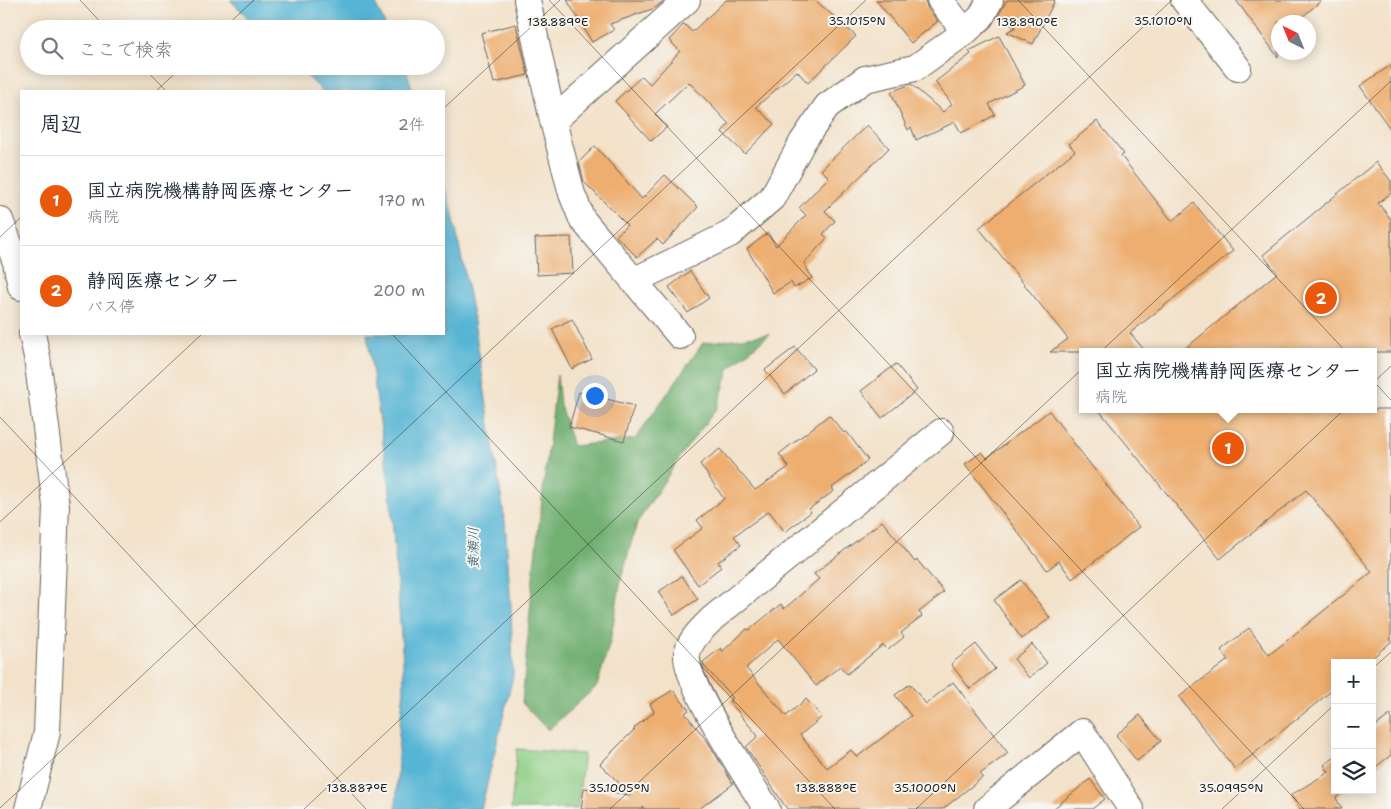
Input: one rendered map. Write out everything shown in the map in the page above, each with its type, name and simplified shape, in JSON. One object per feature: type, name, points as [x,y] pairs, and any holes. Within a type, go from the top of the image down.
[{"type":"street","points":[[527,0],[553,121],[572,194],[582,219],[680,336]]},
{"type":"street","points":[[553,121],[687,0]]},
{"type":"street","points":[[940,0],[965,32]]},
{"type":"street","points":[[634,281],[730,234],[772,198],[803,141],[828,106],[865,79],[914,68],[965,32],[981,17],[990,0]]},
{"type":"street","points":[[1184,0],[1238,68]]},
{"type":"street","points":[[0,220],[16,262],[20,282]]},
{"type":"street","points":[[28,809],[47,732],[56,506],[37,357],[32,335]]},
{"type":"street","points":[[768,809],[692,678],[687,655],[693,639],[714,618],[941,432]]},
{"type":"street","points":[[987,809],[1082,732],[1131,809]]},
{"type":"green space","points":[[770,334],[730,367],[717,408],[682,454],[637,523],[621,579],[610,642],[597,686],[548,730],[522,703],[534,566],[557,375],[560,405],[573,446],[635,439],[703,343]]},
{"type":"green space","points":[[517,749],[584,754],[577,809],[511,809]]},
{"type":"water","points":[[230,0],[374,0],[383,20],[250,20]]},
{"type":"water","points":[[306,75],[408,75],[413,90],[321,90]]},
{"type":"water","name":"黄瀬川","points":[[445,189],[452,210],[473,315],[505,522],[511,607],[513,676],[481,809],[396,809],[399,733],[404,690],[390,489],[367,335],[445,335]]},
{"type":"building","points":[[567,0],[665,0],[655,8],[610,24],[614,30],[592,42]]},
{"type":"building","points":[[726,0],[815,0],[856,36],[808,83],[797,71],[756,107],[774,124],[745,154],[722,132],[729,124],[689,82],[655,114],[667,127],[651,141],[615,101],[642,76],[650,84],[680,51],[669,40],[684,24],[692,32]]},
{"type":"building","points":[[876,0],[925,0],[928,9],[938,21],[911,43]]},
{"type":"building","points":[[1007,0],[1055,0],[1033,44],[1007,32],[1016,27],[997,18]]},
{"type":"building","points":[[1236,0],[1322,0],[1304,15],[1271,15],[1271,48]]},
{"type":"building","points":[[516,24],[528,75],[494,83],[481,33]]},
{"type":"building","points":[[999,36],[1025,85],[989,104],[995,115],[961,133],[955,122],[916,140],[911,127],[908,130],[891,92],[911,84],[943,112],[952,104],[935,82],[971,54],[969,51]]},
{"type":"building","points":[[1391,65],[1391,130],[1360,86]]},
{"type":"building","points":[[1097,121],[1124,154],[1121,156],[1172,221],[1194,203],[1233,251],[1130,333],[1143,348],[1079,348],[1079,352],[1050,352],[1068,339],[979,228],[1075,151],[1069,144]]},
{"type":"building","points":[[867,125],[889,148],[825,211],[835,221],[823,234],[827,238],[804,263],[812,278],[794,288],[791,282],[773,293],[747,249],[768,233],[776,246],[806,215],[799,208],[829,177],[821,170]]},
{"type":"building","points":[[595,146],[642,199],[665,175],[698,207],[663,245],[657,239],[637,257],[616,236],[627,225],[584,182],[579,162]]},
{"type":"building","points":[[1376,162],[1391,181],[1391,193],[1378,203],[1391,219],[1391,352],[1377,352],[1377,348],[1186,348],[1277,273],[1263,255]]},
{"type":"building","points":[[571,237],[573,273],[537,275],[535,238]]},
{"type":"building","points":[[690,271],[709,298],[688,313],[669,287]]},
{"type":"building","points":[[572,319],[592,359],[572,369],[552,329]]},
{"type":"building","points":[[795,347],[814,369],[785,394],[765,370]]},
{"type":"building","points":[[896,364],[917,390],[882,418],[861,391]]},
{"type":"building","points":[[579,392],[634,406],[624,441],[569,427]]},
{"type":"building","points":[[1377,409],[1391,409],[1391,642],[1371,659],[1331,659],[1331,691],[1235,769],[1179,697],[1228,660],[1221,650],[1249,628],[1269,655],[1372,572],[1306,490],[1220,559],[1101,413],[1377,413]]},
{"type":"building","points":[[1049,411],[1139,527],[1072,579],[1059,561],[1047,570],[965,464],[982,452],[987,458]]},
{"type":"building","points":[[829,415],[844,433],[846,431],[868,460],[832,488],[834,491],[809,509],[811,512],[785,532],[769,511],[734,536],[741,545],[718,562],[721,567],[698,585],[673,550],[703,528],[697,520],[724,499],[700,464],[720,449],[755,490],[789,467],[779,454]]},
{"type":"building","points":[[882,521],[915,562],[917,560],[944,592],[919,612],[922,616],[901,633],[904,637],[888,650],[883,645],[847,674],[840,666],[816,686],[778,639],[746,668],[786,716],[806,699],[822,717],[800,735],[827,768],[851,750],[857,757],[911,716],[895,695],[910,684],[926,704],[953,682],[1008,753],[980,774],[983,777],[943,809],[787,809],[746,747],[758,736],[729,701],[733,698],[704,666],[703,662],[721,648],[723,651],[747,629],[749,630],[781,604],[784,609],[819,579],[814,574]]},
{"type":"building","points":[[682,576],[698,599],[674,615],[658,592]]},
{"type":"building","points":[[1021,580],[1050,618],[1022,639],[994,600]]},
{"type":"building","points":[[976,644],[995,669],[970,689],[951,664]]},
{"type":"building","points":[[1032,644],[1047,663],[1029,678],[1014,659]]},
{"type":"building","points":[[673,690],[689,710],[685,713],[708,742],[733,784],[699,809],[645,809],[643,807],[643,809],[581,809],[584,788],[631,795],[600,764],[634,728],[654,712],[650,704]]},
{"type":"building","points":[[1391,714],[1391,755],[1376,767],[1376,749],[1376,726]]},
{"type":"building","points":[[1140,715],[1161,741],[1137,761],[1116,735]]},
{"type":"building","points":[[1331,760],[1331,794],[1340,794],[1336,798],[1342,809],[1300,809],[1291,795],[1329,772],[1324,765]]},
{"type":"building","points":[[1090,779],[1105,799],[1092,809],[1053,809]]},
{"type":"place","name":"静岡医療センター","points":[[1321,298]]},
{"type":"place","name":"国立病院機構静岡医療センター","points":[[1228,448]]}]
